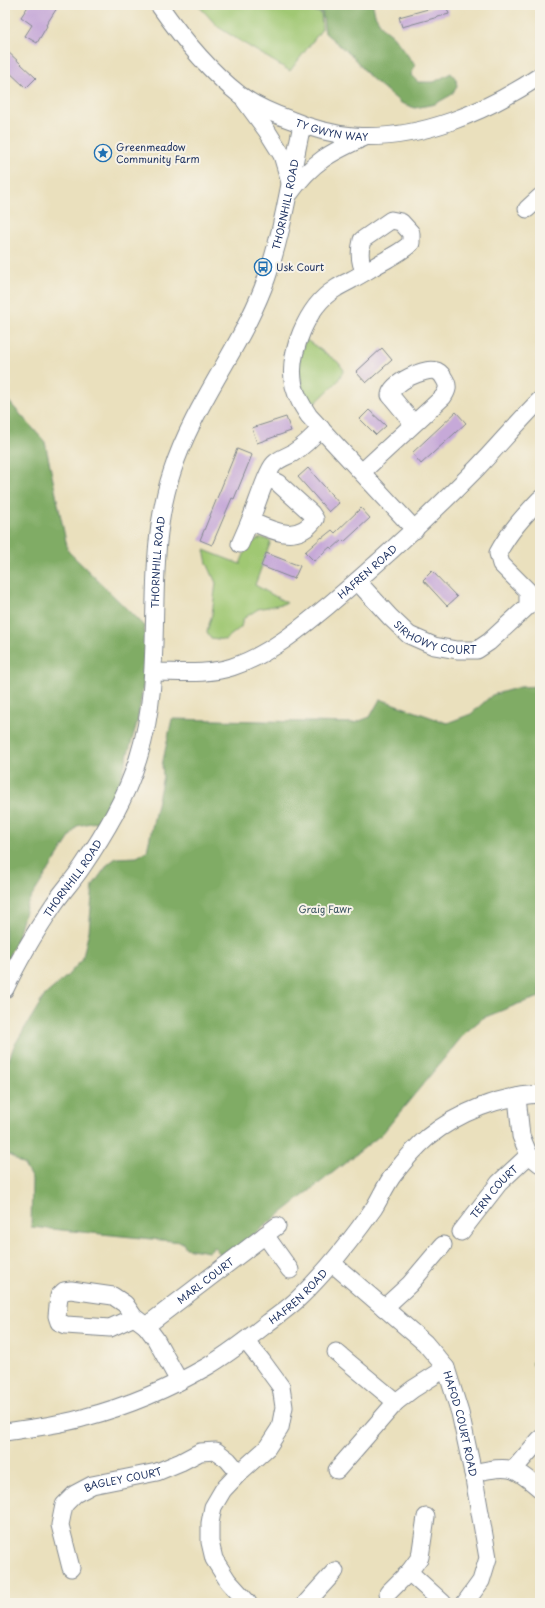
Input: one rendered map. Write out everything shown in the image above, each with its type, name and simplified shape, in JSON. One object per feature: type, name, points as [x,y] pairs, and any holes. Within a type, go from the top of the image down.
[{"type":"street","name":"TY GWYN WAY","points":[[159,5],[190,46],[241,96],[271,113],[302,124],[351,136],[392,135],[428,128],[457,119],[523,88],[540,76]]},
{"type":"street","points":[[241,96],[268,131],[282,155],[289,190]]},
{"type":"street","name":"THORNHILL ROAD","points":[[5,989],[25,949],[54,904],[81,868],[109,825],[138,760],[148,722],[154,672],[156,572],[159,529],[164,500],[171,475],[201,404],[233,348],[262,290],[279,238],[302,124]]},
{"type":"street","points":[[289,190],[326,156],[367,136]]},
{"type":"street","points":[[527,209],[540,197]]},
{"type":"street","points":[[366,272],[334,289],[322,300],[310,315],[296,348],[293,367],[294,385],[300,403],[309,416],[414,530]]},
{"type":"street","name":"HAFREN ROAD","points":[[154,672],[207,671],[231,667],[253,659],[276,645],[358,581],[414,530],[477,468],[540,400]]},
{"type":"street","points":[[362,472],[414,424]]},
{"type":"street","points":[[240,544],[273,466],[280,458],[292,453],[306,444],[321,428]]},
{"type":"street","points":[[250,522],[279,533],[292,533],[300,532],[315,519],[278,483],[268,478]]},
{"type":"street","name":"SIRHOWY COURT","points":[[358,581],[390,617],[409,635],[434,646],[457,650],[477,650],[489,642],[528,606],[528,591],[501,564],[498,553],[517,523],[540,499]]},
{"type":"street","name":"HAFREN ROAD","points":[[5,1432],[86,1418],[129,1403],[180,1381],[208,1366],[246,1340],[300,1298],[332,1264],[375,1206],[393,1176],[411,1154],[428,1137],[470,1111],[496,1101],[528,1094],[540,1094]]},
{"type":"street","name":"TERN COURT","points":[[461,1232],[499,1183],[535,1160],[521,1136],[517,1097]]},
{"type":"street","name":"MARL COURT","points":[[180,1381],[155,1338],[140,1322],[271,1230],[290,1270]]},
{"type":"street","points":[[384,1308],[410,1284],[443,1245]]},
{"type":"street","name":"HAFOD COURT ROAD","points":[[332,1264],[425,1343],[446,1368],[460,1412],[488,1558],[481,1582],[465,1603]]},
{"type":"street","points":[[246,1340],[281,1387],[284,1407],[280,1428],[267,1448],[239,1473],[223,1490],[212,1507],[210,1542],[214,1558],[228,1581],[248,1603]]},
{"type":"street","points":[[336,1352],[396,1402]]},
{"type":"street","points":[[338,1470],[396,1402],[446,1368]]},
{"type":"street","points":[[514,1469],[540,1439]]},
{"type":"street","name":"BAGLEY COURT","points":[[71,1568],[60,1525],[64,1505],[75,1494],[92,1485],[157,1472],[200,1452],[216,1451],[228,1460],[239,1473]]},
{"type":"street","points":[[472,1473],[498,1468],[514,1469],[540,1489]]},
{"type":"street","points":[[388,1593],[409,1572],[420,1557],[426,1517]]},
{"type":"street","points":[[306,1603],[335,1572]]},
{"type":"street","points":[[409,1572],[443,1603]]},
{"type":"green space","points":[[198,5],[302,5],[306,10],[321,13],[322,29],[290,71],[218,27]]},
{"type":"green space","points":[[304,5],[373,5],[375,15],[383,28],[393,36],[415,65],[411,75],[418,82],[434,82],[451,73],[456,79],[457,87],[451,95],[435,104],[415,108],[401,103],[370,77],[352,56],[325,33],[322,12],[307,9]]},
{"type":"green space","points":[[305,339],[338,362],[344,370],[337,382],[310,408],[304,396],[298,365]]},
{"type":"green space","points":[[5,397],[45,442],[68,551],[144,626],[148,658],[137,723],[119,784],[100,821],[77,826],[27,904],[18,936],[5,965]]},
{"type":"green space","points":[[263,538],[271,541],[255,585],[287,603],[258,609],[243,619],[241,627],[225,640],[211,638],[207,632],[212,614],[216,583],[207,563],[204,550],[240,564],[250,544]]},
{"type":"green space","name":"Graig Fawr","points":[[540,686],[540,997],[483,1018],[465,1033],[382,1134],[224,1258],[214,1247],[208,1252],[186,1248],[182,1242],[31,1227],[32,1179],[24,1165],[5,1152],[5,1070],[14,1046],[45,995],[67,976],[82,960],[89,931],[93,885],[108,864],[116,858],[137,857],[147,851],[163,776],[162,765],[172,719],[354,723],[370,717],[380,699],[447,723],[471,714],[492,695],[520,687]]},
{"type":"green space","points":[[540,1354],[540,1371],[531,1363]]},
{"type":"building","points":[[29,5],[59,5],[46,25],[47,26],[37,43],[25,36],[32,25],[21,17]]},
{"type":"building","points":[[446,5],[449,14],[402,27],[399,17]]},
{"type":"building","points":[[5,49],[36,78],[26,88],[5,68]]},
{"type":"building","points":[[382,348],[392,360],[366,383],[356,372]]},
{"type":"building","points":[[369,410],[386,426],[376,435],[360,419]]},
{"type":"building","points":[[456,412],[466,423],[421,464],[412,453]]},
{"type":"building","points":[[286,417],[291,431],[257,443],[252,428]]},
{"type":"building","points":[[237,449],[252,455],[234,499],[232,498],[212,545],[200,540]]},
{"type":"building","points":[[308,468],[339,503],[329,512],[298,477]]},
{"type":"building","points":[[361,508],[370,518],[344,542],[342,540],[332,549],[330,547],[314,561],[305,552],[332,530],[335,533]]},
{"type":"building","points":[[266,553],[300,566],[294,579],[261,566]]},
{"type":"building","points":[[432,571],[457,597],[447,606],[423,580]]},
{"type":"place","name":"Greenmeadow Community Farm","points":[[103,153]]},
{"type":"place","name":"Usk Court","points":[[263,267]]}]
